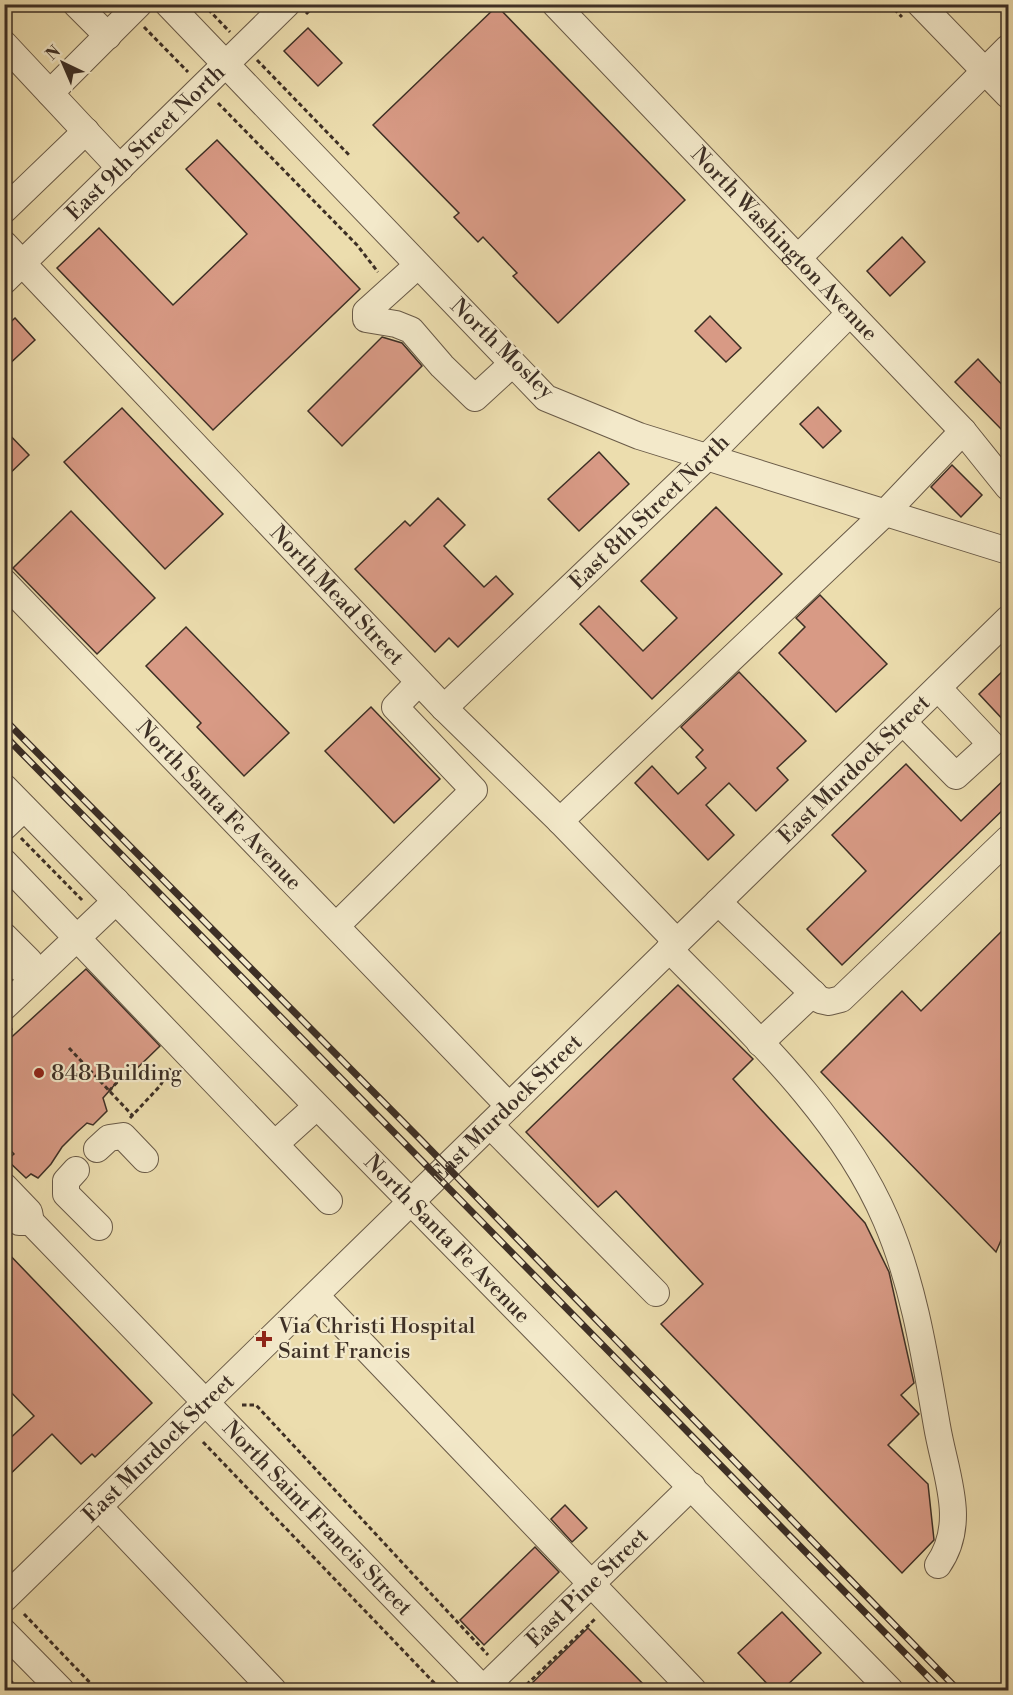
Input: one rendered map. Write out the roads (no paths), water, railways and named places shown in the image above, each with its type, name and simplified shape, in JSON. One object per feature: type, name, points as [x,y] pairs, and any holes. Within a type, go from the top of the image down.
[{"type":"street","points":[[76,4],[108,36]]},
{"type":"street","name":"North Mosley","points":[[168,4],[546,398],[639,436],[1008,550]]},
{"type":"street","name":"East 9th Street North","points":[[4,281],[287,4]]},
{"type":"street","name":"North Washington Avenue","points":[[555,4],[963,431],[1008,487]]},
{"type":"street","points":[[920,4],[1008,95]]},
{"type":"street","points":[[50,93],[135,9]]},
{"type":"street","points":[[4,44],[120,168]]},
{"type":"street","points":[[798,258],[1008,48]]},
{"type":"street","points":[[4,210],[86,131]]},
{"type":"street","name":"North Mead Street","points":[[4,244],[444,708],[560,821],[760,1042],[829,1123],[866,1179],[886,1220],[903,1267],[929,1370],[954,1512],[953,1538],[949,1550],[938,1565]]},
{"type":"street","points":[[417,266],[366,312],[366,319],[396,324],[411,330],[442,366],[475,398],[512,364]]},
{"type":"street","name":"East 8th Street North","points":[[444,708],[707,457],[850,314]]},
{"type":"street","points":[[560,821],[885,513],[963,431]]},
{"type":"street","name":"North Santa Fe Avenue","points":[[4,582],[509,1106]]},
{"type":"street","name":"East Murdock Street","points":[[14,1607],[99,1507],[1008,619]]},
{"type":"street","points":[[336,926],[474,790],[395,707],[419,682]]},
{"type":"street","points":[[903,722],[956,777],[991,744],[938,688]]},
{"type":"street","name":"North Santa Fe Avenue","points":[[4,787],[12,820],[316,1107],[692,1486],[890,1690]]},
{"type":"street","points":[[718,902],[813,993],[829,1002],[841,999],[1008,839]]},
{"type":"street","points":[[4,862],[329,1201]]},
{"type":"street","points":[[4,1007],[32,972],[78,937],[107,910]]},
{"type":"street","points":[[4,936],[29,961],[32,972]]},
{"type":"street","points":[[4,953],[21,969],[32,972]]},
{"type":"street","points":[[760,1042],[813,993]]},
{"type":"street","points":[[275,1144],[316,1107]]},
{"type":"street","points":[[490,1125],[656,1293]]},
{"type":"street","points":[[97,1149],[109,1138],[123,1136],[145,1159]]},
{"type":"street","points":[[76,1170],[66,1181],[66,1194],[99,1227]]},
{"type":"street","name":"North Saint Francis Street","points":[[4,1186],[30,1213],[31,1222],[483,1690]]},
{"type":"street","points":[[4,1212],[19,1222],[31,1222]]},
{"type":"street","points":[[316,1296],[693,1690]]},
{"type":"street","name":"East Pine Street","points":[[483,1690],[692,1486]]},
{"type":"street","points":[[99,1507],[273,1690]]},
{"type":"street","points":[[4,1632],[61,1690]]},
{"type":"railway","points":[[4,719],[420,1139],[958,1690]]},
{"type":"railway","points":[[4,735],[941,1690]]},
{"type":"place","name":"848 Building","points":[[39,1073]]},
{"type":"place","name":"Via Christi Hospital Saint Francis","points":[[264,1339]]}]
